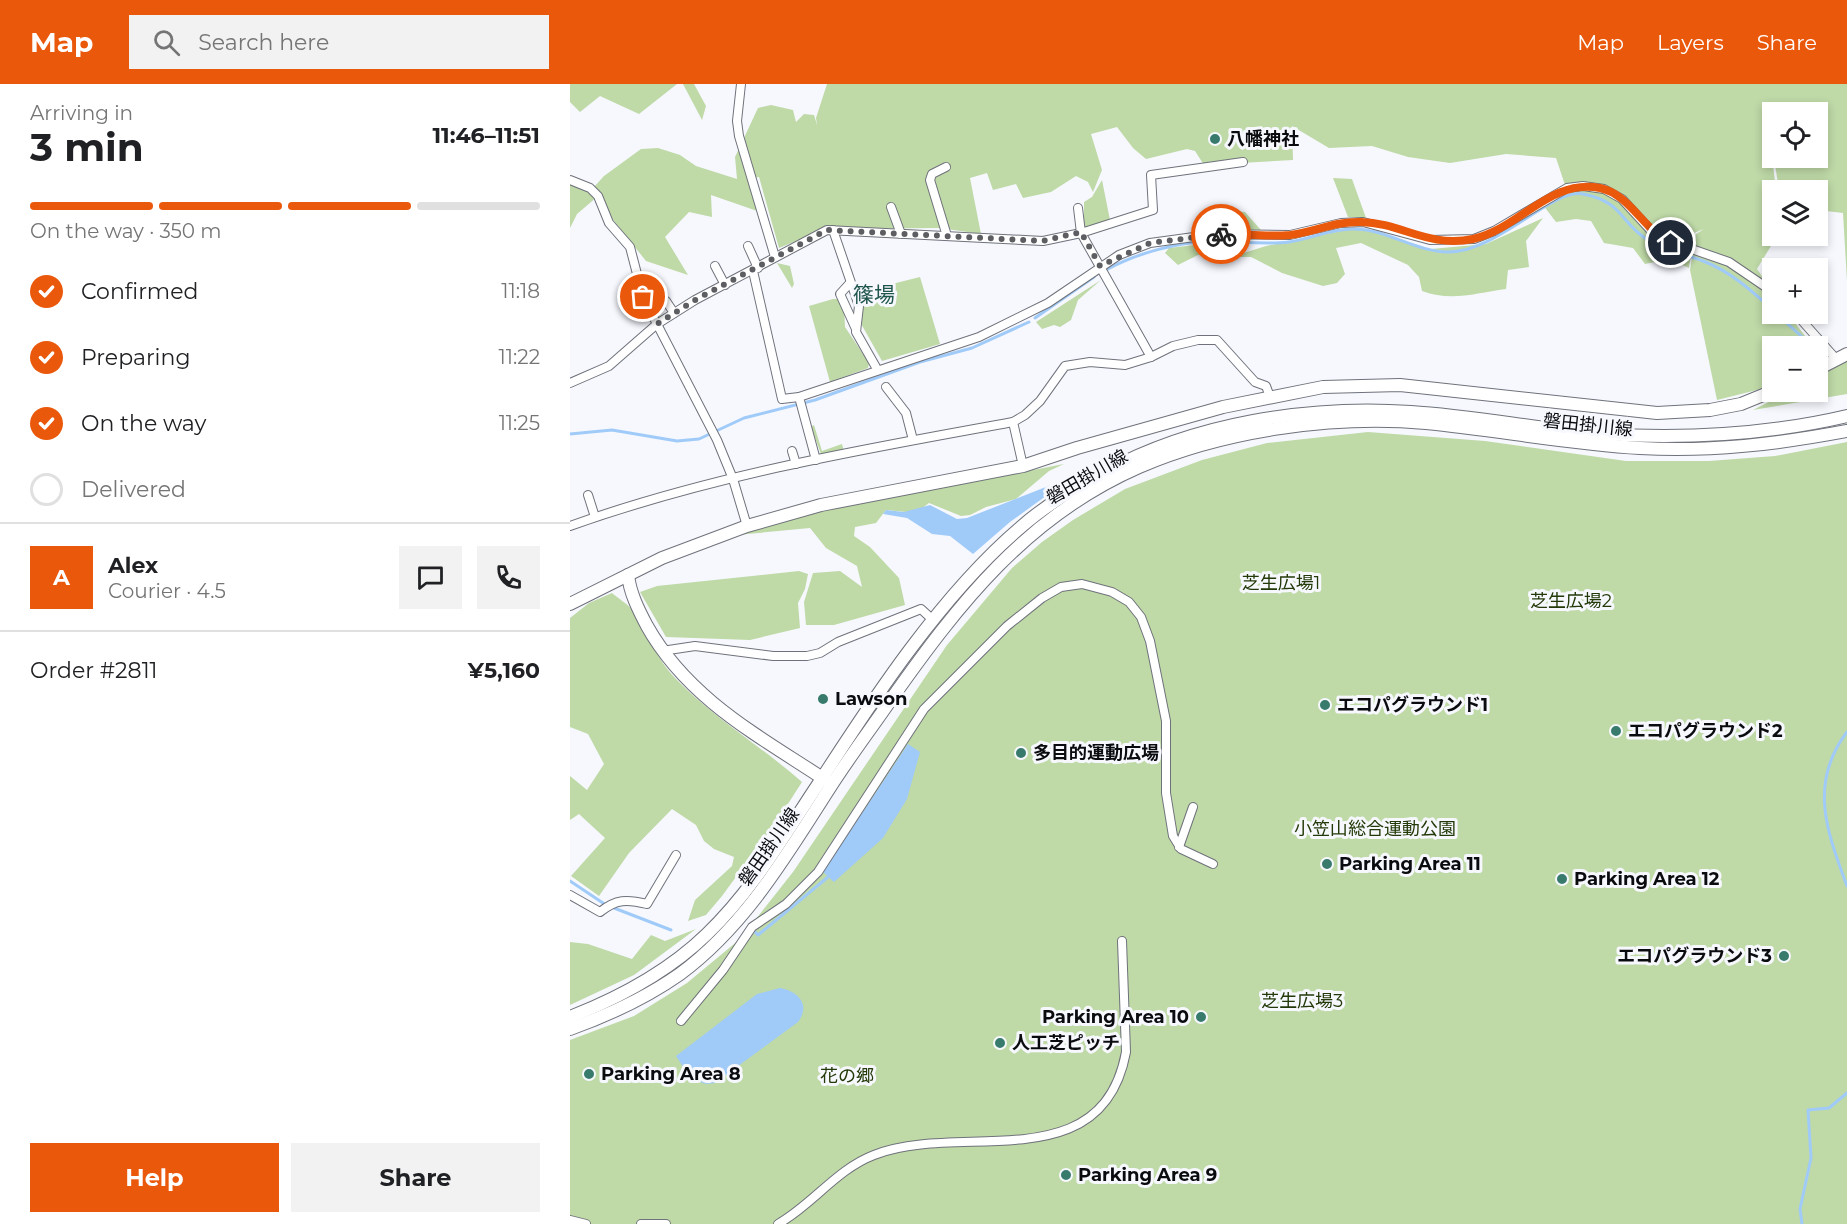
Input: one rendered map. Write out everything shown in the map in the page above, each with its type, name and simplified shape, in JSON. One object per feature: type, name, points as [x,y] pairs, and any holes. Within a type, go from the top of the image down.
[{"type":"main road","points":[[1828,364],[1842,357]]},
{"type":"main road","points":[[573,598],[670,554],[747,526],[821,506],[1023,466],[1164,423],[1270,397],[1323,387],[1400,385],[1619,409],[1679,413],[1741,404],[1762,395]]},
{"type":"main road","name":"磐田掛川線","points":[[570,1029],[654,991],[708,950],[740,917],[777,870],[827,781],[934,621],[973,575],[1020,527],[1060,498],[1108,470],[1138,456],[1228,427],[1298,415],[1407,412],[1600,434],[1735,435],[1798,428],[1847,416]]},
{"type":"main road","name":"磐田掛川線","points":[[570,1017],[655,977],[708,934],[751,885],[962,603],[999,564],[1056,514],[1115,479],[1173,454],[1268,430],[1389,421],[1481,429],[1605,446],[1680,450],[1761,446],[1847,431]]},
{"type":"main road","points":[[628,574],[629,587],[639,610],[662,651],[686,680],[737,723],[827,781]]},
{"type":"street","points":[[741,84],[737,121],[739,136],[775,257]]},
{"type":"street","points":[[570,383],[609,366],[657,324],[674,313],[816,235],[833,230],[1043,241],[1154,210],[1151,175],[1243,162]]},
{"type":"street","points":[[946,167],[932,174],[930,180],[946,236]]},
{"type":"street","points":[[570,180],[590,188],[598,196],[609,223],[630,247],[643,297],[717,440],[733,478],[747,526]]},
{"type":"street","points":[[748,246],[755,269],[782,399],[799,397],[877,369],[979,337],[1048,303],[1100,266],[1150,243],[1216,234],[1290,235],[1341,223],[1362,222],[1386,226],[1430,240],[1474,239],[1494,231],[1567,188],[1583,186],[1604,189],[1622,199],[1657,237],[1729,262],[1762,284]]},
{"type":"street","points":[[891,207],[902,234]]},
{"type":"street","points":[[1078,208],[1081,232],[1151,357]]},
{"type":"street","points":[[833,230],[859,306],[856,329]]},
{"type":"street","points":[[715,266],[725,285]]},
{"type":"street","points":[[850,283],[840,294],[877,369]]},
{"type":"street","points":[[666,302],[674,313]]},
{"type":"street","points":[[1807,324],[1842,357]]},
{"type":"street","points":[[570,526],[640,501],[733,478],[913,440],[1013,422],[1025,415],[1040,401],[1065,366],[1090,362],[1125,365],[1151,357],[1173,346],[1198,340],[1217,339],[1255,382],[1266,386],[1270,397]]},
{"type":"street","points":[[886,387],[906,413],[913,440]]},
{"type":"street","points":[[799,397],[816,460]]},
{"type":"street","points":[[1013,422],[1023,466]]},
{"type":"street","points":[[792,451],[796,464]]},
{"type":"street","points":[[588,495],[595,517]]},
{"type":"street","points":[[681,1021],[716,979],[752,927],[786,904],[818,872],[924,709],[1007,626],[1042,598],[1061,587],[1083,584],[1112,592],[1135,609],[1149,633],[1166,721],[1166,793],[1173,836],[1179,847],[1213,864]]},
{"type":"street","points":[[662,651],[695,646],[773,656],[807,656],[820,653],[838,642],[921,609],[934,621]]},
{"type":"street","points":[[1179,847],[1193,807]]},
{"type":"street","points":[[570,895],[600,912],[614,900],[632,900],[648,904],[676,855]]},
{"type":"street","points":[[778,1224],[855,1164],[873,1155],[908,1147],[1047,1137],[1066,1131],[1089,1117],[1110,1094],[1125,1059],[1122,941]]},
{"type":"street","points":[[570,1220],[586,1224]]},
{"type":"street","points":[[641,1224],[666,1224]]},
{"type":"green space","points":[[570,84],[677,84],[639,114],[600,96],[580,112],[570,102]]},
{"type":"green space","points":[[683,84],[694,84],[706,106],[702,120]]},
{"type":"green space","points":[[827,84],[1847,84],[1847,281],[1843,213],[1828,211],[1828,180],[1777,180],[1776,168],[1828,168],[1828,102],[1762,102],[1762,168],[1773,168],[1775,180],[1762,180],[1762,246],[1771,246],[1757,269],[1762,276],[1762,324],[1796,324],[1805,336],[1762,336],[1762,389],[1717,400],[1690,270],[1696,234],[1704,229],[1694,233],[1689,268],[1670,259],[1645,264],[1633,248],[1604,243],[1591,221],[1576,219],[1556,222],[1543,205],[1566,188],[1556,158],[1506,154],[1450,163],[1408,157],[1372,146],[1329,148],[1292,126],[1293,160],[1204,165],[1195,151],[1187,149],[1146,159],[1133,148],[1117,127],[1091,134],[1102,170],[1093,192],[1088,182],[1076,176],[1051,192],[1023,198],[1016,184],[993,190],[987,173],[970,178],[981,234],[940,228],[826,229],[779,248],[759,177],[752,178],[760,212],[711,195],[712,217],[689,212],[665,237],[688,275],[646,261],[614,221],[594,187],[604,176],[641,149],[658,148],[680,155],[696,166],[737,179],[735,157],[758,108],[771,105],[793,110],[796,122],[804,114],[814,115],[817,125],[816,118]]},
{"type":"green space","points":[[1333,178],[1352,179],[1366,218],[1348,217]]},
{"type":"green space","points":[[570,180],[598,196],[577,214],[570,228]]},
{"type":"green space","points":[[1102,180],[1110,220],[1084,227],[1084,202],[1092,197]]},
{"type":"green space","points":[[1214,209],[1245,212],[1261,230],[1216,228]]},
{"type":"green space","points":[[1543,218],[1526,241],[1529,267],[1508,270],[1506,289],[1464,296],[1443,296],[1422,291],[1419,277],[1408,265],[1361,243],[1336,248],[1345,274],[1337,283],[1323,286],[1282,273],[1251,257],[1231,257],[1266,246],[1351,229],[1374,232],[1431,249],[1486,244]]},
{"type":"green space","points":[[1246,239],[1249,245],[1214,247],[1178,265],[1165,253],[1169,248]]},
{"type":"green space","points":[[777,263],[790,266],[794,284],[792,288]]},
{"type":"green space","points":[[920,277],[940,344],[882,361],[855,313],[865,286],[870,283],[880,287]]},
{"type":"green space","points":[[1101,280],[1078,300],[1071,320],[1060,327],[1054,325],[1042,329],[1036,322]]},
{"type":"green space","points":[[839,299],[844,305],[845,327],[869,363],[868,368],[830,382],[809,306]]},
{"type":"green space","points":[[1847,361],[1847,394],[1828,397],[1828,371]]},
{"type":"green space","points":[[1769,402],[1800,402],[1753,410]]},
{"type":"green space","points":[[814,425],[822,451],[842,444],[844,451],[821,454],[811,427]]},
{"type":"green space","name":"小笠山総合運動公園","points":[[1368,432],[1485,441],[1626,461],[1709,461],[1775,456],[1847,442],[1847,1224],[570,1224],[570,1040],[634,1016],[687,983],[740,939],[793,872],[947,645],[1012,568],[1042,542],[1073,520],[1125,489],[1202,460],[1267,443]]},
{"type":"green space","points":[[1064,464],[1049,471],[1016,499],[986,507],[970,515],[961,516],[929,503],[916,513],[886,510],[876,523],[855,527],[854,536],[870,547],[899,578],[905,605],[834,625],[806,625],[804,602],[813,573],[840,571],[862,587],[857,566],[826,548],[810,528],[737,535],[806,514]]},
{"type":"green space","points":[[799,571],[808,574],[805,589],[798,603],[800,628],[750,640],[666,637],[640,592],[657,586]]},
{"type":"green space","points":[[612,593],[633,611],[657,654],[677,680],[707,707],[802,782],[777,821],[722,896],[706,915],[688,921],[695,900],[732,866],[734,857],[714,849],[704,841],[696,825],[672,809],[629,853],[599,896],[571,876],[605,838],[579,814],[570,820],[570,776],[587,790],[604,764],[588,734],[570,727],[570,618],[589,603]]},
{"type":"green space","points":[[696,929],[634,975],[570,1005],[570,942],[588,944],[632,959],[651,935],[665,941]]},
{"type":"water","points":[[1056,483],[1057,488],[1010,522],[973,554],[950,536],[932,534],[907,518],[883,514],[886,510],[904,512],[930,505],[957,519],[967,518]]},
{"type":"water","points":[[908,744],[920,752],[907,799],[883,838],[834,882],[823,872]]},
{"type":"water","points":[[780,988],[792,992],[801,1000],[803,1010],[798,1022],[715,1083],[706,1084],[691,1079],[676,1056],[757,994]]},
{"type":"waterway","points":[[1108,269],[1145,253],[1186,244],[1212,241],[1280,243],[1352,229],[1376,232],[1424,248],[1448,252],[1467,249],[1486,242],[1556,201],[1570,195],[1583,194],[1607,202],[1632,227],[1654,244],[1713,265],[1762,300]]},
{"type":"waterway","points":[[1035,318],[1094,277]]},
{"type":"waterway","points":[[570,434],[612,430],[677,441],[699,439],[744,418],[815,400],[920,362],[972,348],[1029,322]]},
{"type":"waterway","points":[[1788,324],[1801,336]]},
{"type":"waterway","points":[[1847,732],[1835,751],[1828,770],[1825,789],[1828,827],[1847,886]]},
{"type":"waterway","points":[[755,932],[758,935],[828,877]]},
{"type":"waterway","points":[[570,881],[606,905]]},
{"type":"waterway","points":[[614,908],[671,930]]},
{"type":"waterway","points":[[1802,1224],[1800,1209],[1811,1158],[1808,1110],[1829,1108],[1847,1093]]},
{"type":"way so far","points":[[643,297],[657,324],[695,300],[827,230],[1043,241],[1081,232],[1100,266],[1119,255],[1150,243],[1175,238],[1221,234]]},
{"type":"place","name":"八幡神社","points":[[1215,139]]},
{"type":"place","name":"Lawson","points":[[823,699]]},
{"type":"place","name":"エコパグラウンド1","points":[[1325,705]]},
{"type":"place","name":"エコパグラウンド2","points":[[1616,731]]},
{"type":"place","name":"多目的運動広場","points":[[1021,753]]},
{"type":"place","name":"Parking Area 11","points":[[1327,864]]},
{"type":"place","name":"Parking Area 12","points":[[1562,879]]},
{"type":"place","name":"エコパグラウンド3","points":[[1784,956]]},
{"type":"place","name":"Parking Area 10","points":[[1201,1017]]},
{"type":"place","name":"人工芝ピッチ","points":[[1000,1043]]},
{"type":"place","name":"Parking Area 8","points":[[589,1074]]},
{"type":"place","name":"Parking Area 9","points":[[1066,1175]]},
{"type":"district","name":"篠場","points":[[874,295]]},
{"type":"route","points":[[1221,234],[1290,235],[1341,223],[1362,222],[1386,226],[1430,240],[1474,239],[1494,231],[1567,188],[1583,186],[1604,189],[1622,199],[1657,237],[1671,243]]},
{"type":"park label","name":"芝生広場1","points":[[1281,583]]},
{"type":"park label","name":"芝生広場2","points":[[1571,601]]},
{"type":"park label","name":"芝生広場3","points":[[1302,1001]]},
{"type":"park label","name":"花の郷","points":[[847,1076]]}]
